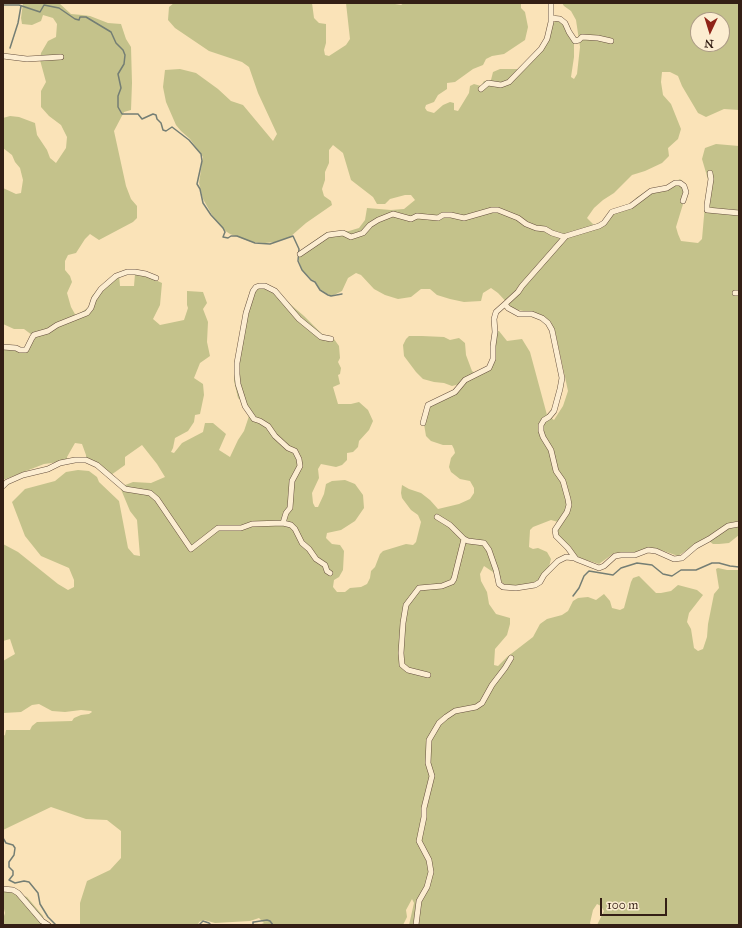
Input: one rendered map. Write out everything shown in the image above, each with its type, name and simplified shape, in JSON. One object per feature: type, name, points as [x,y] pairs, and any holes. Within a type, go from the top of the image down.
[{"type":"street","points":[[482,89],[488,83],[501,85],[509,82],[541,49],[546,39],[551,18],[550,3]]},
{"type":"street","points":[[551,18],[560,19],[565,23],[575,41],[580,40],[582,37],[611,41]]},
{"type":"street","points":[[3,56],[27,59],[62,57]]},
{"type":"street","points":[[710,173],[711,179],[707,210],[739,213]]},
{"type":"street","points":[[423,423],[428,405],[455,392],[465,380],[489,368],[492,359],[495,332],[494,319],[496,312],[518,292],[565,237],[569,234],[593,228],[604,223],[612,212],[631,206],[648,192],[667,188],[674,183],[680,183],[684,186],[686,192],[683,201]]},
{"type":"street","points":[[300,254],[328,235],[343,233],[351,237],[363,233],[370,225],[392,214],[411,219],[417,216],[438,218],[443,215],[450,214],[464,218],[492,210],[498,210],[518,218],[526,224],[536,228],[545,229],[552,234],[565,237]]},
{"type":"street","points":[[3,347],[26,350],[34,336],[87,313],[91,308],[94,298],[101,289],[116,276],[127,272],[136,272],[156,278]]},
{"type":"street","points":[[283,523],[286,513],[290,508],[292,481],[300,466],[299,459],[295,451],[288,448],[275,436],[268,426],[260,421],[254,420],[245,406],[238,384],[236,363],[246,313],[253,291],[259,286],[264,286],[275,290],[299,318],[322,337],[331,339]]},
{"type":"street","points":[[505,304],[508,308],[519,314],[532,314],[542,318],[548,323],[552,330],[562,378],[554,411],[550,417],[544,420],[541,425],[541,432],[551,450],[556,471],[563,481],[569,505],[567,512],[555,530],[556,536],[568,548],[575,558],[579,561],[599,568],[604,566],[615,556],[632,556],[648,550],[656,551],[674,559],[678,559],[682,558],[696,546],[713,537],[728,526],[739,524]]},
{"type":"street","points":[[3,486],[7,482],[23,475],[48,469],[60,463],[75,460],[86,460],[98,465],[125,488],[150,493],[157,499],[191,549],[218,528],[241,528],[252,524],[283,523],[291,525],[295,529],[302,543],[309,549],[316,559],[325,565],[327,571],[330,573]]},
{"type":"street","points":[[437,517],[450,525],[464,539],[484,543],[494,562],[499,584],[503,587],[520,588],[535,585],[540,582],[544,575],[558,561],[566,557],[575,558]]},
{"type":"street","points":[[428,675],[408,670],[402,665],[401,653],[406,604],[419,588],[442,586],[452,582],[464,539]]},
{"type":"street","points":[[416,925],[419,901],[427,887],[431,872],[429,860],[419,841],[424,817],[424,808],[432,776],[428,762],[429,740],[439,723],[456,710],[476,707],[482,703],[492,685],[506,668],[511,658]]},
{"type":"street","points":[[3,889],[13,890],[18,893],[42,921],[48,925]]},
{"type":"shaded area","points":[[23,3],[59,3],[71,14],[90,16],[108,23],[121,24],[126,39],[131,47],[131,110],[124,112],[114,131],[126,186],[131,199],[137,206],[137,218],[133,222],[99,240],[90,234],[76,253],[68,255],[65,261],[65,270],[70,276],[72,282],[67,293],[71,307],[76,316],[89,307],[92,296],[109,279],[119,275],[120,286],[134,286],[135,274],[147,276],[162,283],[160,305],[153,319],[160,325],[184,320],[188,308],[187,291],[203,292],[207,303],[203,309],[208,322],[207,342],[210,356],[200,363],[194,378],[203,384],[204,395],[200,414],[195,415],[194,422],[188,431],[175,438],[171,452],[174,453],[182,443],[203,432],[205,423],[213,423],[226,434],[219,450],[230,457],[244,431],[249,416],[246,405],[238,398],[234,381],[247,301],[252,290],[258,284],[264,283],[276,289],[323,335],[334,339],[339,346],[340,358],[338,362],[341,368],[340,374],[338,375],[340,384],[333,387],[338,404],[351,404],[359,402],[368,410],[373,421],[369,430],[359,441],[358,447],[353,452],[347,453],[347,460],[342,465],[336,467],[321,464],[318,469],[319,478],[312,493],[313,503],[315,507],[318,507],[324,494],[326,484],[332,481],[345,480],[355,484],[363,495],[364,508],[355,521],[341,530],[327,533],[326,538],[332,544],[340,545],[344,551],[343,570],[339,577],[334,580],[333,587],[337,592],[345,592],[350,588],[361,587],[367,584],[371,571],[375,567],[380,554],[383,551],[406,544],[413,545],[416,542],[421,522],[418,515],[411,510],[402,498],[402,485],[421,493],[438,509],[459,504],[470,499],[474,493],[474,488],[470,481],[460,479],[451,472],[449,467],[451,458],[455,453],[452,445],[443,445],[431,441],[426,436],[424,424],[428,407],[461,388],[460,384],[452,386],[423,379],[404,356],[403,345],[406,339],[409,336],[444,337],[450,340],[459,338],[465,343],[466,355],[472,371],[479,376],[490,369],[497,331],[499,331],[507,341],[522,339],[530,352],[547,415],[554,420],[563,406],[568,391],[555,331],[551,322],[544,317],[535,313],[518,310],[511,307],[491,288],[483,293],[481,301],[464,302],[450,299],[437,295],[430,289],[421,289],[411,297],[398,299],[385,295],[374,289],[361,275],[356,273],[348,278],[342,291],[336,294],[331,296],[320,289],[315,281],[302,270],[299,256],[305,247],[327,232],[349,231],[359,228],[365,220],[367,208],[391,210],[404,209],[415,200],[411,195],[405,195],[390,199],[385,204],[377,204],[373,197],[351,180],[343,153],[333,145],[329,150],[329,163],[325,172],[325,180],[322,189],[324,196],[331,201],[332,205],[306,223],[290,237],[275,242],[251,242],[230,234],[224,230],[212,215],[203,199],[199,183],[203,157],[190,139],[176,125],[166,102],[163,87],[165,70],[180,69],[196,73],[218,89],[231,101],[243,105],[273,141],[277,134],[258,93],[249,67],[242,62],[209,51],[175,28],[168,20],[169,7],[174,3],[312,3],[314,18],[319,23],[326,24],[326,43],[324,50],[325,55],[329,56],[346,45],[350,39],[346,3],[389,3],[401,5],[404,3],[521,3],[521,8],[525,12],[528,27],[525,40],[504,54],[492,56],[486,59],[483,65],[473,69],[455,82],[447,83],[447,89],[438,95],[434,102],[426,105],[425,108],[427,111],[434,113],[443,105],[450,102],[454,103],[454,110],[458,111],[469,93],[470,86],[474,84],[481,86],[484,81],[491,80],[493,72],[500,69],[519,69],[535,57],[553,23],[558,20],[563,22],[574,42],[574,57],[571,77],[574,79],[577,74],[580,47],[576,20],[571,11],[562,3],[739,3],[739,110],[724,109],[706,117],[698,113],[682,86],[678,76],[670,72],[662,72],[661,82],[663,95],[671,104],[681,129],[678,139],[668,148],[669,156],[662,163],[632,175],[614,193],[594,208],[587,218],[594,225],[604,221],[611,212],[632,204],[636,198],[648,190],[668,186],[680,179],[687,191],[676,227],[681,241],[698,243],[702,239],[706,193],[709,183],[702,159],[705,148],[716,144],[739,146],[739,535],[729,543],[719,544],[713,544],[705,538],[678,556],[658,549],[649,548],[638,552],[614,553],[599,564],[580,558],[574,554],[571,547],[557,536],[559,528],[558,522],[551,520],[533,527],[530,530],[529,547],[533,549],[538,548],[547,552],[551,559],[549,567],[538,581],[519,586],[505,585],[499,576],[484,566],[480,574],[481,581],[487,592],[489,604],[496,614],[510,618],[507,635],[495,649],[494,665],[498,666],[533,637],[540,624],[547,619],[562,615],[568,611],[573,601],[578,598],[588,597],[596,600],[604,594],[610,601],[612,608],[620,610],[624,608],[631,582],[633,578],[639,576],[656,593],[671,591],[678,585],[697,590],[703,595],[689,613],[687,622],[691,629],[694,648],[698,651],[703,649],[707,637],[714,594],[719,588],[716,569],[739,570],[739,925],[597,925],[604,911],[601,906],[597,904],[593,910],[590,923],[591,925],[409,925],[414,903],[412,899],[406,910],[407,917],[403,925],[259,925],[264,923],[259,918],[250,921],[215,923],[204,920],[199,922],[198,925],[80,925],[80,903],[87,881],[110,870],[121,858],[121,831],[107,820],[86,819],[51,807],[3,830],[3,736],[5,735],[6,730],[30,730],[37,722],[72,721],[74,718],[92,712],[81,710],[65,712],[52,711],[39,704],[32,705],[21,712],[3,713],[3,661],[15,654],[10,639],[3,641],[3,544],[18,552],[58,584],[68,590],[74,587],[74,580],[69,568],[41,556],[25,536],[12,502],[25,489],[55,481],[66,472],[78,470],[89,471],[97,477],[99,482],[119,501],[128,548],[134,555],[140,556],[137,520],[130,511],[120,487],[133,482],[151,483],[165,477],[142,445],[125,457],[125,465],[111,475],[86,462],[86,455],[82,444],[75,443],[67,457],[67,461],[44,464],[3,480],[3,346],[25,348],[32,335],[24,329],[14,329],[3,324],[3,188],[16,194],[21,193],[23,180],[20,168],[12,155],[3,148],[3,118],[10,116],[19,117],[35,123],[37,135],[47,150],[50,158],[56,163],[66,148],[67,137],[61,125],[49,116],[41,107],[41,91],[46,82],[40,60],[41,53],[48,41],[56,37],[57,24],[53,18],[43,15],[41,21],[32,25],[22,24],[21,18]]},
{"type":"shaded area","points":[[3,892],[13,892],[27,897],[43,916],[45,925],[3,925],[5,913],[3,905]]},
{"type":"waterway","points":[[3,5],[19,5],[40,12],[44,5],[59,8],[75,19],[79,20],[80,17],[86,17],[111,32],[116,43],[123,50],[125,55],[124,64],[118,74],[121,88],[118,96],[118,107],[122,114],[138,114],[142,119],[153,114],[156,115],[163,130],[166,131],[172,127],[189,140],[201,154],[202,161],[197,184],[200,189],[203,203],[225,232],[223,237],[228,238],[231,236],[237,236],[255,243],[270,244],[293,236],[299,249],[298,261],[302,270],[311,280],[315,282],[320,290],[328,295],[331,296],[342,294]]},
{"type":"waterway","points":[[10,48],[18,23],[21,6]]},
{"type":"waterway","points":[[573,596],[579,588],[584,576],[589,571],[613,575],[621,568],[637,563],[652,565],[663,574],[672,576],[681,570],[696,570],[712,563],[739,567]]},
{"type":"waterway","points":[[3,838],[6,843],[13,845],[15,848],[14,855],[9,862],[9,867],[13,871],[13,875],[9,880],[15,883],[24,881],[29,882],[38,893],[40,904],[48,917],[56,925],[60,925]]},
{"type":"waterway","points":[[253,925],[253,922],[267,920],[273,925]]},
{"type":"waterway","points":[[199,925],[203,921],[211,925]]},
{"type":"waterway","points":[[229,925],[234,925]]},
{"type":"waterway","points":[[236,925],[241,925]]}]
